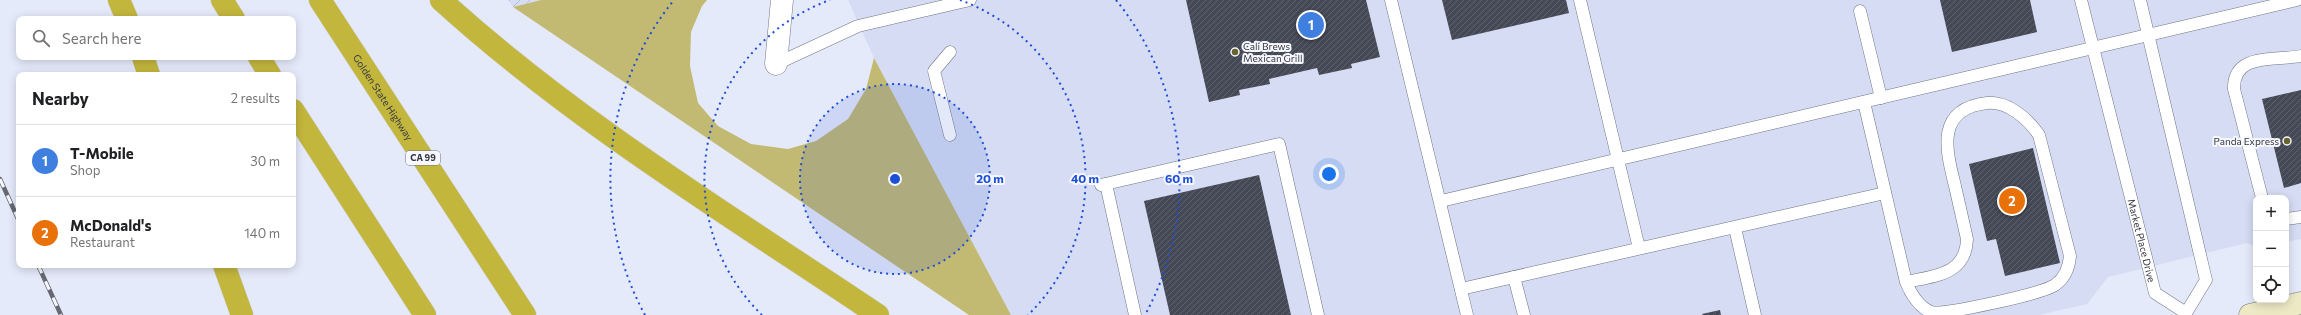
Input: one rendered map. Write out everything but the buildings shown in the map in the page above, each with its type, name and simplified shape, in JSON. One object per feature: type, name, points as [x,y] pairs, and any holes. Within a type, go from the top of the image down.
[{"type":"highway","points":[[119,0],[126,16]]},
{"type":"highway","points":[[222,0],[232,16]]},
{"type":"highway","name":"Golden State Highway","points":[[320,0],[525,315]]},
{"type":"highway","points":[[441,0],[472,28],[569,107],[878,315]]},
{"type":"highway","points":[[144,60],[148,72]]},
{"type":"highway","points":[[261,60],[268,72]]},
{"type":"highway","points":[[296,115],[425,315]]},
{"type":"highway","points":[[225,268],[242,315]]},
{"type":"street","points":[[776,64],[782,0]]},
{"type":"street","points":[[2250,315],[2301,303]]},
{"type":"lane","points":[[776,64],[858,26],[970,0]]},
{"type":"lane","points":[[1391,0],[1441,201],[1467,315]]},
{"type":"lane","points":[[1580,0],[1639,248]]},
{"type":"lane","name":"Market Place Drive","points":[[2081,0],[2155,293],[2186,314],[2206,280],[2140,0]]},
{"type":"lane","points":[[1441,201],[2297,0]]},
{"type":"lane","points":[[1860,11],[1881,98]]},
{"type":"lane","points":[[950,52],[934,71],[950,135]]},
{"type":"lane","points":[[2261,195],[2234,89],[2234,80],[2244,65],[2301,56]]},
{"type":"lane","points":[[1864,102],[1908,288],[1922,306],[1931,312],[1949,313],[2047,289],[2056,284],[2067,271],[2070,256],[2042,142],[2034,127],[2010,108],[2001,104],[1983,104],[1962,112],[1953,120],[1948,131],[1947,149],[1967,239],[1965,255],[1953,270],[1908,288]]},
{"type":"lane","points":[[1135,315],[1104,184],[1279,144],[1318,315]]},
{"type":"lane","points":[[1461,289],[1885,193]]},
{"type":"lane","points":[[2289,218],[2301,216]]},
{"type":"lane","points":[[1734,228],[1755,315]]},
{"type":"lane","points":[[1514,277],[1524,315]]},
{"type":"shaded area","points":[[508,0],[541,0],[513,7]]},
{"type":"shaded area","points":[[541,0],[707,0],[702,6],[691,32],[690,66],[698,103],[718,126],[751,144],[788,149],[816,141],[848,119],[866,89],[874,58],[1011,315],[969,315],[513,7]]},
{"type":"shaded area","points":[[848,0],[2301,0],[2301,239],[2289,241],[2289,195],[2253,195],[2253,246],[2247,243],[2108,277],[2087,304],[2039,315],[1011,315],[874,58]]},
{"type":"railway","points":[[0,179],[16,214]]},
{"type":"railway","points":[[39,268],[61,315]]},
{"type":"place","name":"T-Mobile","points":[[1311,25]]},
{"type":"place","name":"Cali Brews Mexican Grill","points":[[1235,52]]},
{"type":"place","name":"Panda Express","points":[[2287,141]]},
{"type":"place","name":"McDonald's","points":[[2012,201]]}]
